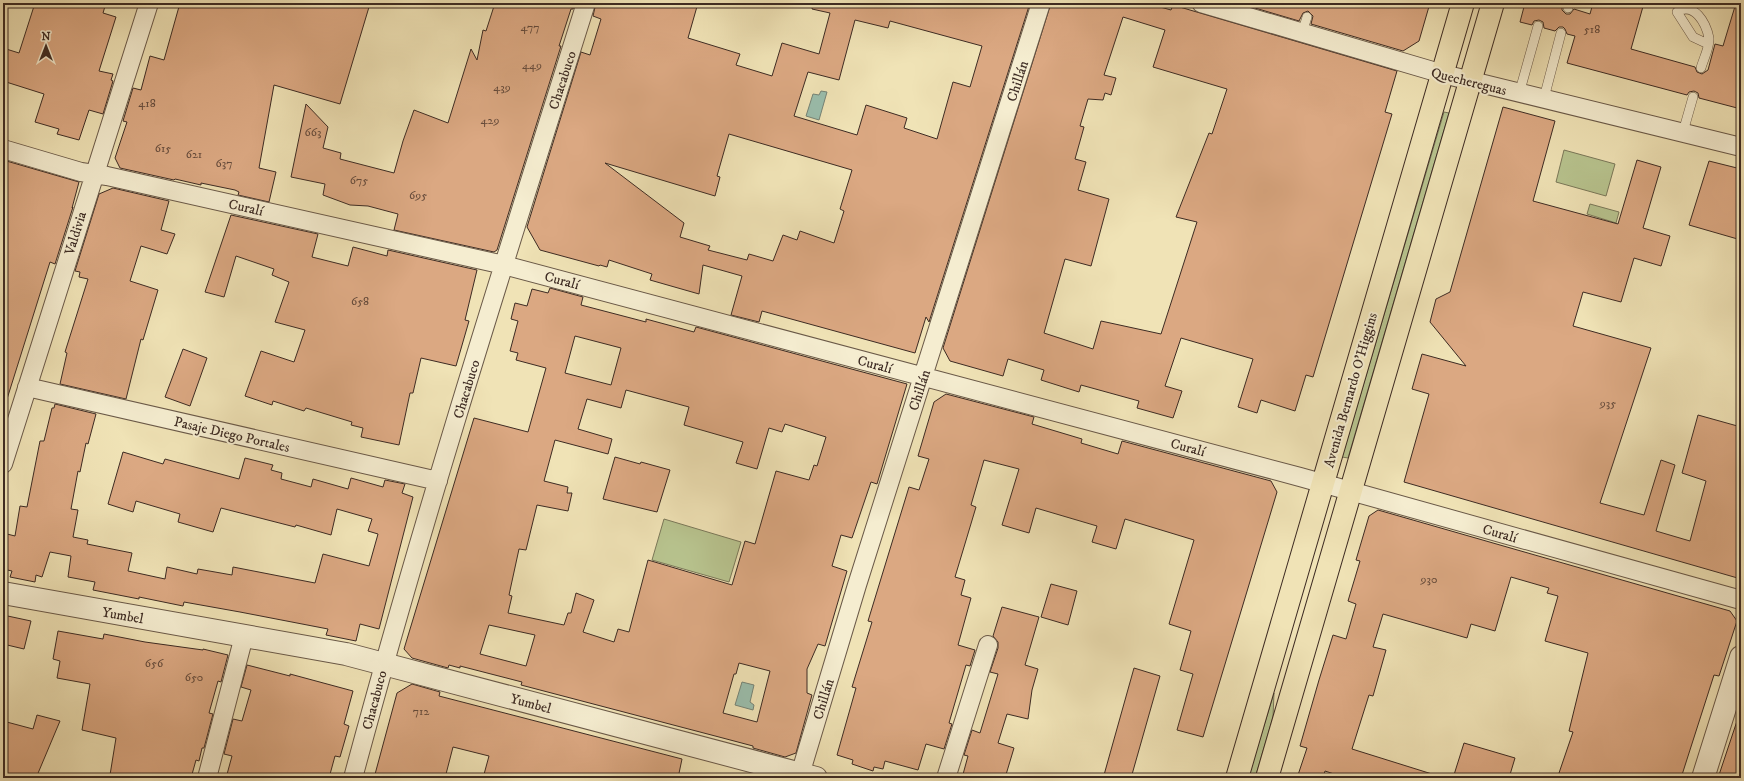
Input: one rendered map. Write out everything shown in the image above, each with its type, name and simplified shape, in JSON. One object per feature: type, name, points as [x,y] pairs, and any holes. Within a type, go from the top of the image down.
[{"type":"main road","name":"Avenida Bernardo O'Higgins","points":[[1237,778],[1464,3]]},
{"type":"main road","name":"Avenida Bernardo O'Higgins","points":[[1267,778],[1493,3]]},
{"type":"street","name":"Valdivia","points":[[3,464],[149,3]]},
{"type":"street","name":"Chacabuco","points":[[353,778],[384,664],[438,481],[586,3]]},
{"type":"street","name":"Chillán","points":[[805,776],[860,578],[1041,3]]},
{"type":"street","name":"Quechereguas","points":[[1201,3],[1305,25],[1442,74],[1741,147]]},
{"type":"street","name":"Curalí","points":[[3,149],[81,172],[504,264],[1323,484],[1741,600]]},
{"type":"street","name":"Pasaje Diego Portales","points":[[27,387],[438,481]]},
{"type":"street","name":"Yumbel","points":[[3,593],[346,654],[805,776]]},
{"type":"street","points":[[207,778],[244,636]]},
{"type":"street","points":[[946,778],[988,645]]},
{"type":"street","points":[[1703,778],[1741,657]]},
{"type":"lane","points":[[1519,94],[1538,26]]},
{"type":"lane","points":[[1544,98],[1561,32]]},
{"type":"lane","points":[[1701,68],[1708,44]]},
{"type":"lane","points":[[1683,132],[1693,97]]},
{"type":"green space","points":[[1444,112],[1449,113],[1348,458],[1342,457]]},
{"type":"green space","points":[[1564,150],[1615,164],[1606,196],[1556,182]]},
{"type":"green space","points":[[1590,204],[1619,212],[1616,223],[1587,214]]},
{"type":"green space","points":[[664,519],[741,542],[729,582],[652,560]]},
{"type":"green space","points":[[1274,693],[1273,717],[1255,778],[1248,778]]},
{"type":"shaded area","points":[[821,91],[827,92],[819,120],[806,116],[813,94],[819,95]]},
{"type":"shaded area","points":[[742,682],[754,685],[750,702],[754,705],[753,710],[735,705]]},
{"type":"building","points":[[35,3],[106,3],[103,13],[116,17],[99,71],[113,74],[111,80],[113,81],[103,114],[89,110],[79,140],[57,134],[59,129],[35,122],[44,94],[3,81],[3,48],[19,53]]},
{"type":"building","points":[[180,3],[353,3],[369,7],[340,104],[274,85],[259,168],[276,172],[269,202],[238,195],[239,192],[235,190],[201,183],[201,185],[174,180],[120,168],[115,158],[127,122],[123,121],[133,88],[141,90],[150,56],[164,60]]},
{"type":"building","points":[[495,3],[575,3],[573,9],[571,9],[559,46],[561,46],[497,250],[494,252],[394,230],[398,214],[368,206],[350,205],[323,195],[325,184],[291,177],[306,104],[328,127],[323,148],[341,153],[340,159],[394,173],[414,110],[448,123],[471,49],[477,60],[483,30],[486,31]]},
{"type":"building","points":[[596,3],[698,3],[688,38],[740,54],[736,65],[772,76],[782,43],[819,54],[830,13],[812,9],[813,3],[1030,3],[929,322],[926,317],[915,353],[762,311],[759,322],[731,315],[742,276],[703,265],[699,294],[650,280],[652,274],[609,260],[607,267],[599,266],[540,250],[527,227],[581,52],[590,55],[601,19],[593,16]],"holes":[[[855,20],[888,28],[890,21],[982,46],[970,87],[953,82],[937,139],[904,128],[907,118],[866,105],[857,135],[794,116],[808,72],[839,80]],[[729,134],[852,170],[840,209],[844,211],[834,243],[800,231],[797,240],[783,235],[773,261],[749,254],[747,260],[708,250],[710,246],[680,237],[684,223],[605,163],[715,196],[720,177],[717,176]]]},
{"type":"building","points":[[1051,3],[1146,3],[1171,10],[1173,5],[1397,71],[1385,112],[1392,114],[1313,377],[1306,375],[1295,411],[1261,400],[1257,413],[1238,407],[1253,359],[1181,338],[1165,386],[1182,391],[1173,418],[1137,408],[1139,401],[1081,385],[1079,392],[1041,380],[1044,370],[1008,359],[1003,376],[950,361],[943,348]],"holes":[[[1123,17],[1165,30],[1153,67],[1227,89],[1212,134],[1209,133],[1176,217],[1197,222],[1161,334],[1101,321],[1093,349],[1044,333],[1065,259],[1091,266],[1109,199],[1078,190],[1086,162],[1075,159],[1084,127],[1080,126],[1088,99],[1103,100],[1105,93],[1111,95],[1116,78],[1104,75]]]},
{"type":"building","points":[[1238,3],[1430,3],[1419,41],[1403,51],[1311,24],[1313,16],[1308,11],[1303,13],[1299,21]]},
{"type":"building","points":[[1525,3],[1550,3],[1562,6],[1562,10],[1566,14],[1570,14],[1574,9],[1590,14],[1593,3],[1644,3],[1631,49],[1695,67],[1697,72],[1702,74],[1708,70],[1715,44],[1723,46],[1736,3],[1741,3],[1741,109],[1699,98],[1698,93],[1694,91],[1689,92],[1687,95],[1567,63],[1575,36],[1567,34],[1563,27],[1559,27],[1555,31],[1544,28],[1543,22],[1539,20],[1534,21],[1532,25],[1520,22]]},
{"type":"building","points":[[1503,107],[1555,121],[1533,201],[1618,224],[1637,160],[1661,167],[1643,228],[1670,236],[1661,266],[1634,258],[1621,302],[1583,292],[1573,326],[1651,348],[1600,503],[1644,515],[1661,460],[1675,465],[1656,531],[1690,541],[1706,481],[1682,473],[1698,415],[1741,427],[1741,579],[1404,482],[1429,394],[1412,389],[1422,354],[1466,366],[1430,322],[1436,299],[1450,292]]},
{"type":"building","points":[[3,160],[79,182],[72,208],[73,207],[55,264],[50,262],[7,399],[3,398]]},
{"type":"building","points":[[1709,161],[1741,169],[1741,240],[1689,225]]},
{"type":"building","points":[[113,188],[169,201],[161,230],[175,234],[167,254],[141,246],[130,281],[158,290],[143,340],[141,339],[126,399],[60,384],[67,353],[65,352],[88,279],[79,277],[80,272],[75,271],[99,194]]},
{"type":"building","points":[[231,215],[318,234],[312,257],[348,266],[353,247],[387,256],[388,250],[477,270],[465,320],[469,321],[456,366],[421,358],[413,393],[410,393],[399,445],[361,437],[363,428],[351,425],[352,422],[306,408],[304,411],[273,401],[272,405],[245,396],[261,351],[294,362],[305,330],[275,322],[289,282],[272,275],[274,269],[236,256],[224,297],[205,292]]},
{"type":"building","points":[[550,288],[583,297],[581,305],[646,322],[646,319],[694,332],[696,327],[907,384],[877,484],[871,482],[852,538],[841,535],[832,566],[847,571],[825,646],[818,644],[807,669],[807,693],[812,695],[796,753],[785,757],[753,748],[753,746],[521,685],[522,682],[460,666],[460,668],[449,665],[448,668],[412,658],[404,649],[474,418],[528,432],[546,368],[516,360],[518,353],[510,351],[518,321],[511,319],[515,303],[527,306],[532,289],[548,293]],"holes":[[[575,336],[621,348],[611,385],[565,373]],[[626,390],[689,407],[684,425],[743,442],[736,463],[757,469],[769,428],[782,432],[785,424],[826,437],[817,466],[814,465],[809,480],[776,471],[755,544],[745,541],[732,585],[648,560],[629,632],[618,629],[614,642],[583,632],[594,600],[576,593],[571,613],[568,613],[564,625],[508,613],[512,596],[509,595],[519,549],[526,550],[537,505],[568,511],[572,493],[567,493],[568,487],[544,481],[555,440],[608,454],[612,439],[578,429],[587,399],[621,408]],[[489,625],[535,635],[526,666],[480,654]],[[739,663],[770,671],[757,722],[723,713],[734,674],[736,674]]]},
{"type":"building","points":[[183,349],[207,358],[190,406],[165,397]]},
{"type":"building","points":[[946,394],[1034,417],[1032,424],[1082,439],[1081,443],[1118,454],[1122,441],[1271,481],[1277,492],[1203,737],[1177,730],[1193,674],[1180,670],[1191,631],[1169,624],[1194,540],[1125,519],[1116,549],[1092,542],[1097,526],[1036,508],[1029,533],[1002,525],[1019,469],[984,460],[971,505],[976,507],[955,577],[965,580],[961,595],[971,598],[958,645],[975,650],[970,666],[966,665],[949,723],[952,724],[944,749],[926,744],[918,770],[885,761],[883,769],[874,767],[873,771],[852,764],[853,760],[837,755],[856,688],[852,687],[872,622],[868,621],[909,487],[919,490],[929,459],[918,456],[934,402]]},
{"type":"building","points":[[55,404],[96,414],[88,444],[86,443],[80,472],[78,471],[71,509],[78,510],[73,537],[88,540],[87,544],[132,553],[128,571],[165,579],[167,567],[197,574],[198,569],[232,575],[233,567],[315,583],[323,554],[369,566],[378,534],[368,531],[372,519],[337,509],[331,535],[296,525],[295,527],[221,508],[213,532],[178,522],[180,514],[136,501],[133,512],[108,504],[123,452],[163,464],[165,459],[239,479],[245,458],[273,465],[271,470],[282,473],[281,479],[311,487],[313,479],[348,489],[351,478],[383,487],[385,480],[405,484],[402,493],[413,497],[379,629],[360,624],[356,641],[326,635],[328,629],[184,602],[183,606],[93,590],[95,582],[68,577],[71,556],[50,552],[42,577],[36,575],[35,582],[10,577],[12,571],[3,569],[3,555],[7,534],[15,536],[20,506],[27,507],[40,441],[44,441],[52,408],[54,408]]},
{"type":"building","points":[[615,457],[670,470],[657,512],[603,499]]},
{"type":"building","points":[[1378,510],[1730,611],[1737,621],[1719,676],[1714,675],[1681,778],[1575,778],[1559,773],[1573,732],[1569,731],[1588,653],[1545,641],[1558,596],[1547,593],[1549,588],[1511,577],[1495,631],[1471,624],[1467,638],[1383,614],[1373,647],[1386,650],[1373,696],[1369,695],[1352,749],[1432,774],[1432,778],[1368,778],[1355,774],[1354,778],[1346,778],[1325,771],[1323,778],[1297,778],[1307,748],[1300,746],[1319,680],[1333,635],[1346,639],[1356,604],[1348,601],[1360,561],[1356,560],[1369,516]]},
{"type":"building","points":[[1051,584],[1077,591],[1068,625],[1041,617]]},
{"type":"building","points":[[1002,607],[1039,617],[1025,665],[1038,669],[1032,690],[1028,719],[1007,714],[998,743],[1014,748],[1005,778],[962,778],[968,756],[964,755],[972,730],[980,733],[998,674],[990,672],[998,648],[998,642],[993,636]]},
{"type":"building","points":[[3,615],[31,621],[24,649],[3,644]]},
{"type":"building","points":[[58,631],[103,639],[104,634],[145,642],[203,649],[228,655],[221,682],[218,681],[209,713],[213,714],[204,748],[202,748],[199,761],[196,760],[191,778],[125,778],[110,775],[116,738],[82,730],[90,684],[57,678],[60,661],[53,659]]},
{"type":"building","points":[[247,665],[290,676],[290,674],[353,691],[344,724],[349,726],[340,757],[335,756],[329,778],[226,778],[232,756],[224,754],[233,719],[242,721],[251,690],[241,687]]},
{"type":"building","points":[[1134,668],[1160,676],[1131,778],[1115,778],[1104,775]]},
{"type":"building","points":[[412,684],[440,692],[439,696],[682,759],[678,778],[483,778],[489,756],[453,747],[445,778],[374,778],[397,693]]},
{"type":"building","points":[[37,715],[60,721],[36,778],[3,778],[3,721],[33,729]]},
{"type":"building","points":[[1738,718],[1741,719],[1741,778],[1718,778]]},
{"type":"building","points":[[1464,743],[1515,758],[1509,778],[1453,778]]}]
